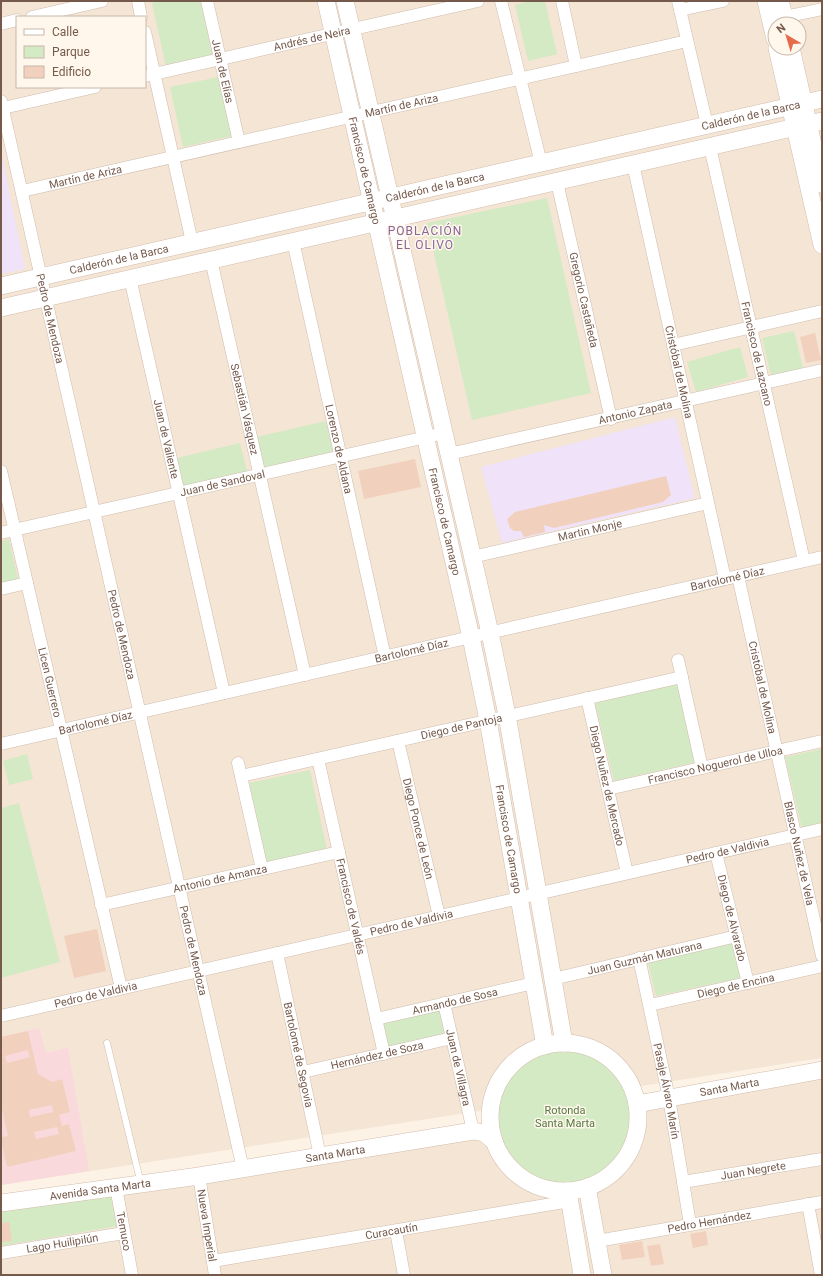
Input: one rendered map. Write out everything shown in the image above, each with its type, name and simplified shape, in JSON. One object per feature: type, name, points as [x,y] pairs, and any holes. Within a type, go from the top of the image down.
[{"type":"street","points":[[36,16],[102,1]]},
{"type":"street","points":[[138,1],[141,16]]},
{"type":"street","name":"Juan de Elías","points":[[208,1],[239,142]]},
{"type":"street","name":"Francisco de Camargo","points":[[326,1],[471,637],[488,720],[545,1046]]},
{"type":"street","name":"Francisco de Camargo","points":[[345,1],[490,633],[507,716],[564,1043]]},
{"type":"street","name":"Andrés de Neira","points":[[150,75],[478,1]]},
{"type":"street","points":[[501,1],[541,163]]},
{"type":"street","points":[[562,1],[576,66]]},
{"type":"street","points":[[707,125],[679,6],[723,1]]},
{"type":"street","points":[[766,1],[770,16]]},
{"type":"street","points":[[783,14],[822,9]]},
{"type":"street","points":[[1,24],[16,20]]},
{"type":"street","points":[[146,41],[150,75],[173,157],[192,242]]},
{"type":"street","name":"Martín de Ariza","points":[[22,191],[687,41]]},
{"type":"street","points":[[780,56],[797,105],[809,124],[822,184]]},
{"type":"street","points":[[792,56],[797,105]]},
{"type":"street","points":[[2,104],[89,88]]},
{"type":"street","name":"Calderón de la Barca","points":[[1,286],[822,99]]},
{"type":"street","name":"Pedro de Mendoza","points":[[2,104],[243,1169]]},
{"type":"street","points":[[809,124],[822,245]]},
{"type":"street","name":"Calderón de la Barca","points":[[1,308],[809,124]]},
{"type":"street","name":"Francisco de Lazcano","points":[[710,147],[804,561]]},
{"type":"street","name":"Cristóbal de Molina","points":[[633,164],[725,579]]},
{"type":"street","name":"Gregorio Castañeda","points":[[557,182],[612,418]]},
{"type":"street","name":"Lorenzo de Aldana","points":[[293,242],[385,657]]},
{"type":"street","name":"Sebastián Vásquez","points":[[211,260],[305,675]]},
{"type":"street","name":"Juan de Valiente","points":[[130,278],[224,693]]},
{"type":"street","points":[[673,345],[822,311]]},
{"type":"street","name":"Antonio Zapata","points":[[449,454],[686,402],[822,370]]},
{"type":"street","name":"Juan de Sandoval","points":[[1,533],[444,433]]},
{"type":"street","name":"Licen Guerrero","points":[[1,471],[60,731],[121,988]]},
{"type":"street","name":"Martin Monje","points":[[472,557],[708,503]]},
{"type":"street","name":"Bartolomé Díaz","points":[[1,744],[822,557]]},
{"type":"street","name":"Cristóbal de Molina","points":[[738,576],[776,751]]},
{"type":"street","points":[[1,589],[27,583]]},
{"type":"street","points":[[678,660],[702,768]]},
{"type":"street","name":"Diego de Pantoja","points":[[241,776],[682,677]]},
{"type":"street","name":"Diego Nuñez de Mercado","points":[[587,698],[627,873]]},
{"type":"street","name":"Francisco Noguerol de Ulloa","points":[[608,789],[822,740]]},
{"type":"street","name":"Diego Ponce de León","points":[[398,741],[439,916]]},
{"type":"street","name":"Blasco Nuñez de Vela","points":[[776,751],[822,956]]},
{"type":"street","name":"Francisco de Valdés","points":[[318,759],[384,1054]]},
{"type":"street","points":[[238,763],[262,869]]},
{"type":"street","name":"Pedro de Valdivia","points":[[1,1016],[822,829]]},
{"type":"street","name":"Antonio de Amanza","points":[[101,905],[339,852]]},
{"type":"street","name":"Diego de Alvarado","points":[[716,853],[748,983]]},
{"type":"street","name":"Juan Guzmán Maturana","points":[[553,979],[736,936]]},
{"type":"street","name":"Bartolomé de Segovia","points":[[277,953],[320,1156]]},
{"type":"street","name":"Pasaje Álvaro Marín","points":[[639,958],[669,1098],[690,1224]]},
{"type":"street","name":"Diego de Encina","points":[[650,1005],[822,966]]},
{"type":"street","name":"Armando de Sosa","points":[[376,1019],[534,983]]},
{"type":"street","name":"Juan de Villagra","points":[[444,1003],[473,1131]]},
{"type":"street","name":"Hernández de Soza","points":[[302,1072],[452,1038]]},
{"type":"street","points":[[564,1043],[589,1047],[612,1060],[628,1080],[637,1104],[637,1128],[627,1155],[616,1169],[607,1176],[569,1196],[541,1187],[523,1178],[507,1165],[494,1141],[490,1117],[493,1096],[502,1076],[521,1057],[545,1046],[564,1043]]},
{"type":"street","name":"Santa Marta","points":[[637,1104],[822,1070]]},
{"type":"street","points":[[473,1131],[490,1117]]},
{"type":"street","points":[[473,1131],[484,1133],[494,1141]]},
{"type":"street","name":"Santa Marta","points":[[198,1176],[473,1131]]},
{"type":"street","name":"Juan Negrete","points":[[683,1182],[822,1159]]},
{"type":"street","name":"Avenida Santa Marta","points":[[1,1204],[198,1176]]},
{"type":"street","name":"Nueva Imperial","points":[[198,1176],[215,1275]]},
{"type":"street","name":"Temuco","points":[[116,1187],[132,1275]]},
{"type":"street","points":[[587,1187],[603,1275]]},
{"type":"street","points":[[569,1196],[582,1275]]},
{"type":"street","name":"Curacautín","points":[[213,1261],[396,1231],[569,1196]]},
{"type":"street","name":"Pedro Hernández","points":[[596,1241],[822,1202]]},
{"type":"street","points":[[808,1204],[820,1275]]},
{"type":"street","points":[[396,1231],[404,1275]]},
{"type":"street","name":"Lago Huilipilún","points":[[1,1253],[124,1233]]},
{"type":"lane","points":[[107,1043],[141,1184]]},
{"type":"shaded area","points":[[1,1],[822,1],[822,1058],[1,1185]]},
{"type":"shaded area","points":[[1,150],[25,269],[1,274]]},
{"type":"shaded area","points":[[675,417],[695,498],[502,543],[481,467]]},
{"type":"shaded area","points":[[39,1028],[46,1053],[68,1048],[89,1171],[1,1185],[1,1037]]},
{"type":"shaded area","points":[[822,1078],[822,1275],[1,1275],[1,1211],[113,1196]]},
{"type":"green space","points":[[160,1],[201,1],[213,57],[166,67],[152,3]]},
{"type":"green space","points":[[530,1],[545,1],[557,54],[528,61],[515,5]]},
{"type":"green space","points":[[219,77],[232,136],[183,147],[170,87]]},
{"type":"green space","points":[[547,198],[591,393],[472,420],[427,223]]},
{"type":"green space","points":[[794,331],[803,368],[771,376],[762,338]]},
{"type":"green space","points":[[740,347],[748,377],[696,392],[687,362]]},
{"type":"green space","points":[[326,421],[334,452],[263,469],[256,437]]},
{"type":"green space","points":[[240,443],[248,475],[184,490],[177,458]]},
{"type":"green space","points":[[9,539],[18,579],[1,583],[1,541]]},
{"type":"green space","points":[[678,683],[696,762],[614,781],[595,703]]},
{"type":"green space","points":[[822,749],[822,824],[802,829],[785,757]]},
{"type":"green space","points":[[27,754],[33,779],[9,785],[3,761]]},
{"type":"green space","points":[[310,770],[327,850],[266,863],[249,783]]},
{"type":"green space","points":[[19,803],[60,962],[1,978],[1,808]]},
{"type":"green space","points":[[733,943],[740,978],[656,996],[648,962]]},
{"type":"green space","points":[[443,1008],[448,1033],[389,1046],[383,1022]]},
{"type":"green space","name":"Rotonda Santa Marta","points":[[565,1048],[591,1053],[614,1068],[629,1091],[634,1117],[629,1143],[614,1166],[591,1181],[565,1186],[539,1181],[516,1166],[501,1143],[496,1117],[501,1091],[516,1068],[539,1053]]},
{"type":"green space","points":[[113,1196],[118,1226],[1,1246],[1,1211]]},
{"type":"building","points":[[815,333],[821,360],[806,363],[800,337]]},
{"type":"building","points":[[415,459],[421,487],[364,499],[358,471]]},
{"type":"building","points":[[666,476],[671,495],[663,502],[554,528],[544,525],[545,532],[524,537],[521,531],[514,531],[510,528],[507,519],[515,512]]},
{"type":"building","points":[[97,929],[106,971],[74,978],[64,936]]},
{"type":"building","points":[[28,1031],[38,1074],[52,1082],[62,1079],[70,1112],[59,1115],[62,1126],[69,1124],[76,1151],[7,1167],[1,1141],[1,1137],[8,1136],[1,1105],[1,1037]],"holes":[[[28,1050],[30,1057],[7,1063],[5,1056]],[[52,1105],[53,1112],[30,1117],[29,1110]],[[57,1127],[59,1134],[36,1139],[34,1132]]]},
{"type":"building","points":[[9,1222],[12,1241],[1,1242],[1,1223]]},
{"type":"building","points":[[706,1231],[708,1245],[693,1248],[690,1234]]},
{"type":"building","points":[[642,1241],[645,1257],[622,1260],[619,1245]]},
{"type":"building","points":[[660,1244],[664,1264],[651,1266],[647,1246]]},
{"type":"district","name":"POBLACIÓN EL OLIVO","points":[[425,238]]}]
